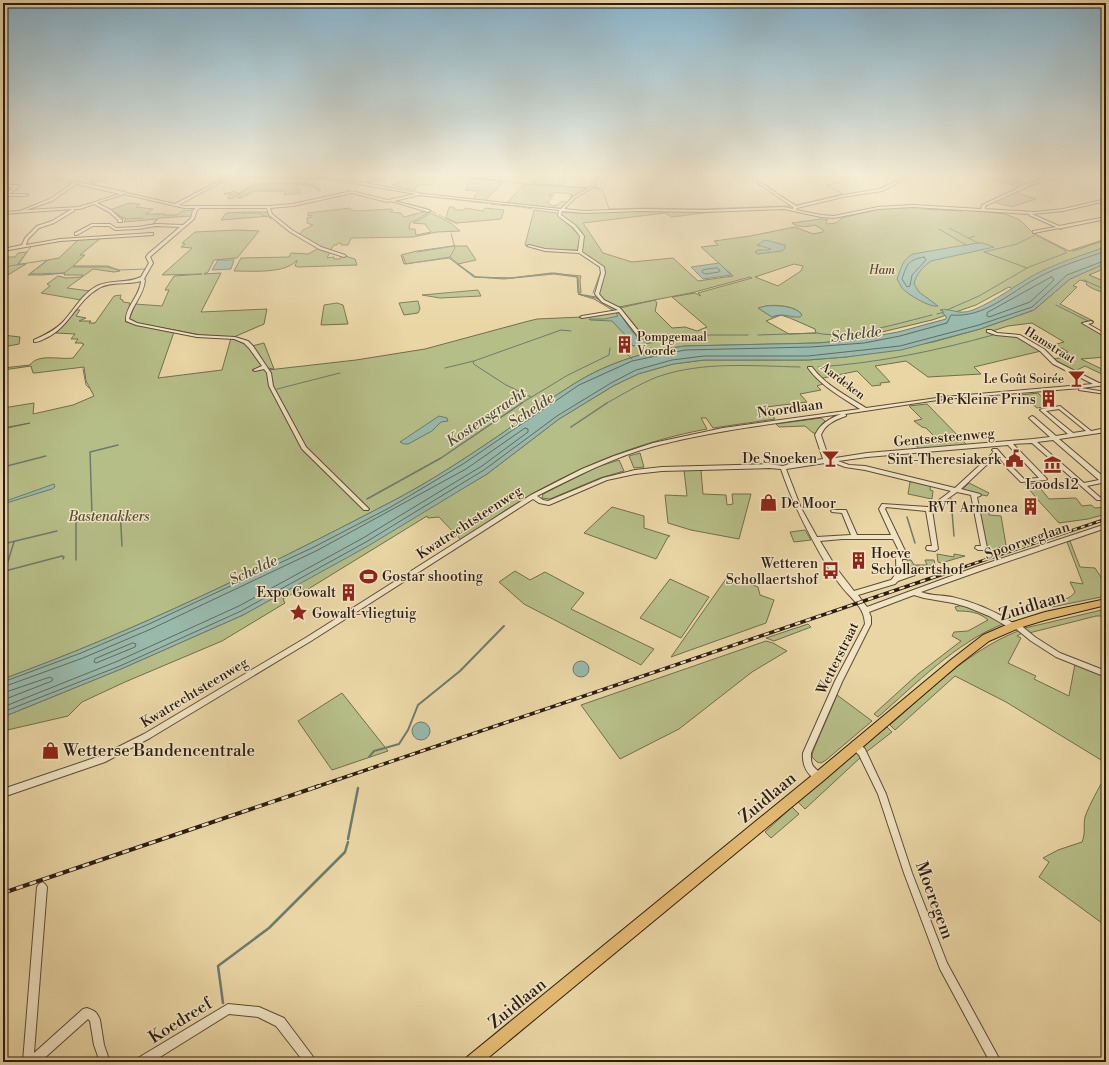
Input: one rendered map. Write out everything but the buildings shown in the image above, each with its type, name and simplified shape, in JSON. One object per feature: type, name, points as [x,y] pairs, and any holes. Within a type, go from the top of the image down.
[{"type":"main road","name":"Zuidlaan","points":[[472,1062],[819,777],[955,662],[986,638],[1014,625],[1045,616],[1106,602]]},
{"type":"street","points":[[24,246],[26,239],[38,227],[45,225]]},
{"type":"street","points":[[76,234],[92,225],[110,225],[114,229],[138,228],[156,225],[183,226]]},
{"type":"street","points":[[283,225],[320,248],[344,256]]},
{"type":"street","points":[[572,225],[582,236],[580,252]]},
{"type":"street","points":[[1054,225],[1061,228]]},
{"type":"street","points":[[1034,232],[1076,225]]},
{"type":"street","points":[[36,341],[61,328],[86,297],[96,288],[104,285],[143,278],[151,262],[148,257],[183,226]]},
{"type":"street","points":[[3,250],[50,241],[152,234]]},
{"type":"street","points":[[529,246],[545,250],[580,252],[596,262],[603,269],[597,294],[603,300],[617,308],[639,334]]},
{"type":"street","points":[[141,279],[143,280],[143,286],[129,314],[128,320],[136,324],[197,336],[240,339],[251,347],[266,369],[271,386],[304,448],[366,509]]},
{"type":"street","points":[[582,317],[620,311]]},
{"type":"street","points":[[1091,322],[1084,323],[1106,336]]},
{"type":"street","name":"Hamstraat","points":[[989,331],[996,334],[1018,336],[1042,350],[1055,362],[1097,384]]},
{"type":"street","name":"Aardeken","points":[[810,368],[813,373],[864,409]]},
{"type":"street","points":[[255,370],[274,370]]},
{"type":"street","name":"Noordlaan","points":[[534,496],[584,470],[616,457],[653,445],[723,430],[944,398],[1106,384]]},
{"type":"street","points":[[264,389],[271,386]]},
{"type":"street","name":"Noordlaan","points":[[1061,388],[1087,389],[1106,393]]},
{"type":"street","points":[[1072,435],[1042,410],[1060,407],[1090,432]]},
{"type":"street","points":[[827,462],[818,435],[829,420],[848,412]]},
{"type":"street","points":[[822,415],[829,420]]},
{"type":"street","points":[[1032,418],[1105,481]]},
{"type":"street","name":"Gentsesteenweg","points":[[784,468],[795,465],[827,462],[867,455],[1010,444],[1106,430]]},
{"type":"street","points":[[1033,441],[1099,499]]},
{"type":"street","points":[[991,445],[1023,481],[1044,479],[1010,444]]},
{"type":"street","points":[[897,579],[899,575],[900,557],[905,557],[882,509],[884,505],[931,508],[956,490],[997,452]]},
{"type":"street","points":[[834,461],[976,495],[984,548],[978,548]]},
{"type":"street","name":"Kwatrechtsteenweg","points":[[3,793],[102,759],[147,736],[308,639],[534,496],[541,502],[549,503],[605,479],[647,470],[769,466],[784,468]]},
{"type":"street","name":"Wetterstraat","points":[[784,468],[796,506],[834,571],[866,610],[869,619],[807,753],[806,760],[808,767],[819,777]]},
{"type":"street","points":[[1082,485],[1105,481]]},
{"type":"street","points":[[929,548],[935,549],[930,511],[931,508]]},
{"type":"street","points":[[834,511],[844,511],[855,537]]},
{"type":"street","name":"Spoorweglaan","points":[[866,610],[1106,526]]},
{"type":"street","points":[[815,539],[895,537]]},
{"type":"street","points":[[852,594],[893,582],[913,573]]},
{"type":"street","points":[[914,592],[928,598],[952,600],[981,609],[1014,625],[1058,655],[1106,674]]},
{"type":"street","name":"Moeregem","points":[[855,745],[862,752],[882,794],[908,873],[943,966],[996,1062]]},
{"type":"street","points":[[30,1060],[42,887]]},
{"type":"street","name":"Koedreef","points":[[142,1062],[228,1009],[259,1012],[280,1022],[310,1062]]},
{"type":"street","points":[[30,1060],[87,1013],[93,1016],[95,1020],[99,1045],[105,1062]]},
{"type":"green space","points":[[313,225],[410,225],[409,229],[415,229],[416,235],[431,232],[426,225],[453,225],[460,231],[437,232],[413,237],[351,238],[348,245],[341,245],[341,243],[338,243],[337,245],[334,245],[330,251],[299,235],[303,230]]},
{"type":"green space","points":[[530,225],[568,225],[580,236],[579,250],[553,250],[525,245]]},
{"type":"green space","name":"Bastenakkers","points":[[572,225],[584,225],[603,253],[632,262],[673,258],[698,281],[733,276],[701,247],[718,245],[714,241],[750,236],[795,227],[813,234],[823,232],[823,230],[815,225],[803,227],[795,225],[1025,225],[1033,233],[1069,251],[1106,239],[1106,247],[1058,265],[1013,289],[1009,287],[976,305],[932,320],[882,332],[844,338],[853,340],[818,343],[685,346],[643,354],[616,363],[577,382],[461,461],[417,488],[387,504],[293,552],[150,620],[101,641],[3,679],[3,429],[30,423],[3,428],[3,408],[34,403],[33,414],[73,405],[94,396],[86,381],[84,367],[35,373],[33,373],[31,366],[3,370],[3,368],[30,365],[38,359],[44,358],[73,358],[84,344],[75,343],[78,339],[71,339],[75,334],[56,333],[76,310],[80,310],[76,316],[86,318],[79,321],[91,321],[89,323],[95,323],[114,296],[121,295],[120,299],[123,300],[123,302],[130,303],[129,305],[132,306],[126,322],[174,332],[158,378],[222,370],[231,338],[246,344],[262,366],[261,367],[265,367],[268,370],[356,360],[425,349],[537,319],[582,317],[614,311],[594,299],[578,294],[596,297],[620,311],[640,336],[620,308],[655,300],[657,303],[655,311],[672,328],[685,327],[697,331],[707,327],[672,297],[695,293],[701,296],[698,293],[752,278],[750,277],[695,292],[619,307],[607,302],[598,294],[603,267],[582,252],[582,233]],"holes":[[[794,264],[803,266],[801,271],[778,286],[755,277]],[[766,306],[786,306],[796,310],[802,315],[780,315],[772,317],[758,308]],[[781,315],[815,329],[816,333],[789,334],[766,321]]]},
{"type":"green space","points":[[237,230],[259,231],[237,258],[214,260],[208,272],[204,274],[221,273],[201,312],[267,309],[264,324],[234,337],[201,335],[136,323],[129,320],[135,304],[162,306],[169,290],[165,290],[174,276],[202,274],[162,275],[192,248],[181,247],[185,244],[182,243],[195,232]]},
{"type":"green space","points":[[102,237],[80,255],[85,255],[73,266],[108,266],[120,271],[114,272],[93,269],[67,288],[90,291],[81,300],[41,293],[50,286],[47,284],[58,276],[66,278],[81,277],[83,275],[64,275],[65,273],[28,275],[48,260],[59,258],[79,239]]},
{"type":"green space","points":[[453,246],[467,246],[476,260],[458,264],[476,277],[510,278],[551,273],[581,276],[581,293],[578,293],[577,277],[554,274],[504,279],[474,277],[449,258],[404,264],[401,255],[417,251]]},
{"type":"green space","points":[[319,248],[330,252],[327,258],[334,257],[334,259],[340,259],[342,255],[355,259],[357,265],[298,267],[295,266],[297,260],[285,268],[277,270],[234,271],[241,258],[289,257],[291,253],[308,254]]},
{"type":"green space","points":[[27,252],[18,264],[26,264],[3,278],[3,263],[7,257],[15,257],[18,253]]},
{"type":"green space","points":[[1106,263],[1106,268],[1089,275],[1106,282],[1106,293],[1093,289],[1086,284],[1087,282],[1080,280],[1073,286],[1077,287],[1060,304],[1093,321],[1084,323],[1106,336],[1106,357],[1081,359],[1106,371],[1106,376],[1085,366],[1075,371],[1053,359],[1070,356],[1065,353],[1068,352],[1062,348],[1059,349],[1053,345],[1064,342],[1032,323],[1008,326],[989,332],[996,335],[1016,337],[1041,351],[974,367],[981,374],[928,377],[906,361],[875,366],[890,382],[880,383],[881,385],[872,386],[857,371],[823,378],[825,383],[817,386],[821,390],[800,394],[807,402],[766,407],[775,419],[713,428],[706,418],[701,418],[707,429],[636,447],[590,465],[525,498],[461,540],[439,517],[428,518],[427,516],[305,591],[302,588],[283,599],[285,603],[222,641],[82,702],[68,716],[3,731],[3,717],[121,669],[243,615],[487,474],[559,419],[613,386],[638,374],[673,364],[704,360],[808,360],[846,357],[933,342],[980,329],[1034,310],[1070,279]]},
{"type":"green space","points":[[478,290],[481,296],[440,298],[422,295]]},
{"type":"green space","points":[[418,301],[420,309],[418,313],[404,315],[399,303]]},
{"type":"green space","points":[[337,303],[343,305],[348,324],[321,325],[324,305]]},
{"type":"green space","points":[[3,335],[20,337],[19,344],[3,347]]},
{"type":"green space","points":[[264,343],[274,369],[267,368],[252,346]]},
{"type":"green space","points":[[1038,393],[1050,406],[1037,408],[1021,395]]},
{"type":"green space","points":[[927,404],[967,445],[919,449],[912,440],[935,437],[926,428],[914,421],[922,419],[909,406]]},
{"type":"green space","points":[[821,418],[825,421],[818,429],[816,434],[805,426],[779,427],[776,424]]},
{"type":"green space","points":[[640,453],[644,467],[634,468],[629,456]]},
{"type":"green space","points":[[619,460],[624,471],[600,478],[550,499],[542,498],[543,494],[597,467]]},
{"type":"green space","points":[[684,470],[701,470],[703,494],[726,495],[727,505],[733,504],[732,494],[751,494],[739,539],[691,530],[668,523],[665,495],[687,496]]},
{"type":"green space","points":[[916,481],[931,484],[930,490],[933,491],[932,499],[908,494],[910,482]]},
{"type":"green space","points":[[969,483],[989,493],[987,496],[964,491],[963,489]]},
{"type":"green space","points":[[1036,483],[1049,499],[1076,498],[1082,506],[1091,505],[1095,508],[1106,507],[1106,514],[1088,519],[1059,523],[1025,484]]},
{"type":"green space","points":[[612,507],[644,516],[644,528],[670,536],[656,559],[584,533]]},
{"type":"green space","points":[[979,510],[989,512],[989,515],[1001,516],[1006,545],[986,553]]},
{"type":"green space","points":[[805,530],[811,540],[794,542],[790,532]]},
{"type":"green space","points":[[1070,541],[1080,567],[1095,568],[1106,585],[1106,596],[1052,607],[1050,602],[1068,598],[1073,595],[1075,592],[1070,582],[1083,584],[1067,542]]},
{"type":"green space","points":[[937,554],[954,557],[954,554],[965,556],[941,563],[938,562]]},
{"type":"green space","points":[[907,560],[911,560],[914,565],[927,565],[925,560],[934,560],[935,565],[916,571],[912,569]]},
{"type":"green space","points":[[515,571],[530,580],[545,572],[584,593],[571,609],[654,649],[641,665],[524,604],[499,582]]},
{"type":"green space","points":[[728,576],[758,587],[760,595],[774,600],[766,623],[671,657]]},
{"type":"green space","points":[[670,579],[709,597],[681,638],[640,618]]},
{"type":"green space","points":[[963,605],[1002,621],[1003,624],[985,632],[952,653],[878,717],[874,714],[918,674],[961,641],[952,636],[954,632],[968,631],[988,620],[974,612],[957,611],[955,607]]},
{"type":"green space","points":[[1106,609],[1106,616],[1096,616],[1029,633],[1025,628]]},
{"type":"green space","points":[[808,624],[811,627],[774,641],[766,638]]},
{"type":"green space","points":[[1018,631],[1022,633],[1017,636],[1021,638],[1008,663],[1036,676],[1034,679],[1069,696],[1075,664],[1106,675],[1106,763],[1006,702],[955,676],[895,730],[890,725],[950,672],[966,660],[1000,639]]},
{"type":"green space","points":[[766,641],[773,643],[787,651],[752,672],[679,729],[620,759],[581,705]]},
{"type":"green space","points":[[342,693],[388,751],[332,770],[298,721]]},
{"type":"green space","points":[[837,695],[872,721],[826,760],[821,763],[817,762],[812,757],[813,751]]},
{"type":"green space","points":[[887,727],[892,732],[865,753],[861,748]]},
{"type":"green space","points":[[856,751],[861,757],[805,809],[798,802]]},
{"type":"green space","points":[[1106,775],[1106,926],[1039,877],[1049,862],[1043,858],[1058,850],[1082,842],[1085,817]]},
{"type":"green space","points":[[792,807],[799,814],[771,838],[765,832]]},
{"type":"water","points":[[765,240],[785,245],[785,248],[782,251],[758,254],[755,252],[757,250],[771,249],[757,245]]},
{"type":"water","points":[[983,243],[994,247],[931,261],[918,274],[914,284],[919,292],[938,306],[924,303],[913,297],[902,288],[897,279],[904,262],[913,254]]},
{"type":"water","name":"Schelde","points":[[1106,247],[1106,263],[1070,279],[1034,310],[980,329],[901,350],[808,360],[704,360],[673,364],[638,374],[613,386],[559,419],[487,474],[368,546],[243,615],[121,669],[3,717],[3,679],[101,641],[150,620],[293,552],[387,504],[447,470],[577,382],[616,363],[643,354],[685,346],[818,343],[853,340],[898,332],[946,319],[946,316],[942,313],[943,311],[940,310],[943,309],[958,312],[968,312],[973,310],[1034,275]]},
{"type":"water","points":[[218,260],[234,260],[231,269],[212,270]]},
{"type":"water","points":[[719,263],[731,275],[703,279],[691,267]]},
{"type":"water","points":[[766,306],[791,308],[802,315],[800,317],[780,315],[772,317],[758,308]]},
{"type":"water","points":[[616,313],[619,313],[640,339],[657,338],[662,341],[633,346],[629,342],[630,340],[612,321],[589,319],[605,319],[618,316]]},
{"type":"water","points":[[439,416],[447,418],[448,421],[441,422],[432,431],[408,444],[400,442]]},
{"type":"water","points":[[54,484],[55,487],[52,489],[3,504],[3,502]]},
{"type":"water","points":[[581,661],[588,666],[589,669],[584,676],[581,677],[574,672],[573,669],[578,662]]},
{"type":"water","points":[[421,722],[427,725],[430,731],[427,737],[421,740],[415,737],[412,731],[415,725]]},
{"type":"waterway","points":[[949,228],[978,243]]},
{"type":"waterway","points":[[939,229],[966,245]]},
{"type":"waterway","points":[[450,257],[455,248],[451,233]]},
{"type":"waterway","points":[[108,236],[122,235]]},
{"type":"waterway","points":[[1027,268],[984,252],[1017,244],[1035,235]]},
{"type":"waterway","points":[[947,310],[979,296],[1029,267],[1066,253],[1065,250],[1036,235]]},
{"type":"waterway","points":[[969,238],[975,236]]},
{"type":"waterway","points":[[1073,251],[1106,240]]},
{"type":"waterway","points":[[18,265],[32,245]]},
{"type":"waterway","points":[[417,252],[454,246]]},
{"type":"waterway","points":[[403,256],[406,264],[450,257]]},
{"type":"waterway","points":[[450,257],[474,277],[511,278],[555,273],[578,277],[579,293]]},
{"type":"waterway","points":[[18,265],[47,260],[30,274],[64,273],[72,267],[107,267],[120,270],[146,269]]},
{"type":"waterway","points":[[593,262],[600,267],[601,271],[593,293]]},
{"type":"waterway","points":[[3,267],[18,265]]},
{"type":"waterway","points":[[1084,280],[1106,290]]},
{"type":"waterway","points":[[581,295],[596,298],[616,310]]},
{"type":"waterway","points":[[1056,305],[1088,321]]},
{"type":"waterway","points":[[937,314],[944,312]]},
{"type":"waterway","points":[[758,335],[817,333],[829,335],[843,334],[890,326],[932,315]]},
{"type":"waterway","points":[[474,361],[561,330],[571,331]]},
{"type":"waterway","points":[[658,339],[703,335],[748,335]]},
{"type":"waterway","points":[[818,367],[862,363],[906,356],[993,335]]},
{"type":"waterway","points":[[623,345],[632,344]]},
{"type":"waterway","name":"Kostensgracht","points":[[520,404],[568,375],[609,355],[610,348]]},
{"type":"waterway","points":[[627,354],[632,359]]},
{"type":"waterway","points":[[445,368],[474,361]]},
{"type":"waterway","points":[[474,361],[473,363],[475,365],[506,385],[531,397]]},
{"type":"waterway","points":[[605,404],[637,386],[657,377],[674,372],[728,366],[800,367]]},
{"type":"waterway","points":[[83,369],[86,385],[89,388]]},
{"type":"waterway","points":[[277,389],[340,373]]},
{"type":"waterway","name":"Kostensgracht","points":[[367,499],[441,458],[522,403]]},
{"type":"waterway","points":[[571,427],[607,403]]},
{"type":"waterway","points":[[76,560],[76,519],[92,514],[90,452],[118,445]]},
{"type":"waterway","points":[[3,467],[46,456]]},
{"type":"waterway","points":[[951,499],[954,536]]},
{"type":"waterway","points":[[120,509],[122,546]]},
{"type":"waterway","points":[[907,517],[915,543]]},
{"type":"waterway","points":[[3,544],[57,531]]},
{"type":"waterway","points":[[5,570],[14,542]]},
{"type":"waterway","points":[[5,570],[62,556],[64,557],[63,559]]},
{"type":"waterway","points":[[369,757],[374,751],[399,744],[408,730],[418,705],[460,671],[504,626]]},
{"type":"waterway","points":[[348,839],[358,788]]},
{"type":"waterway","points":[[223,1003],[218,966],[269,928],[345,852],[348,842]]},
{"type":"waterway","points":[[160,1056],[160,1062]]},
{"type":"railway","points":[[952,571],[1106,519]]},
{"type":"railway","points":[[316,787],[955,570]]},
{"type":"railway","points":[[3,893],[319,786]]},
{"type":"place","name":"Pompgemaal Voorde","points":[[624,344]]},
{"type":"place","name":"Le Goût Soirée","points":[[1077,379]]},
{"type":"place","name":"De Kleine Prins","points":[[1049,399]]},
{"type":"place","name":"De Snoeken","points":[[830,458]]},
{"type":"place","name":"Sint-Theresiakerk","points":[[1014,459]]},
{"type":"place","name":"Loods12","points":[[1052,464]]},
{"type":"place","name":"De Moor","points":[[768,503]]},
{"type":"place","name":"RVT Armonea","points":[[1031,507]]},
{"type":"place","name":"Hoeve Schollaertshof","points":[[858,561]]},
{"type":"place","name":"Wetteren Schollaertshof","points":[[831,571]]},
{"type":"place","name":"Gostar shooting","points":[[369,576]]},
{"type":"place","name":"Expo Gowalt","points":[[349,592]]},
{"type":"place","name":"Gowalt-vliegtuig","points":[[299,613]]},
{"type":"place","name":"Wetterse Bandencentrale","points":[[50,750]]},
{"type":"park label","name":"Ham","points":[[882,270]]}]
